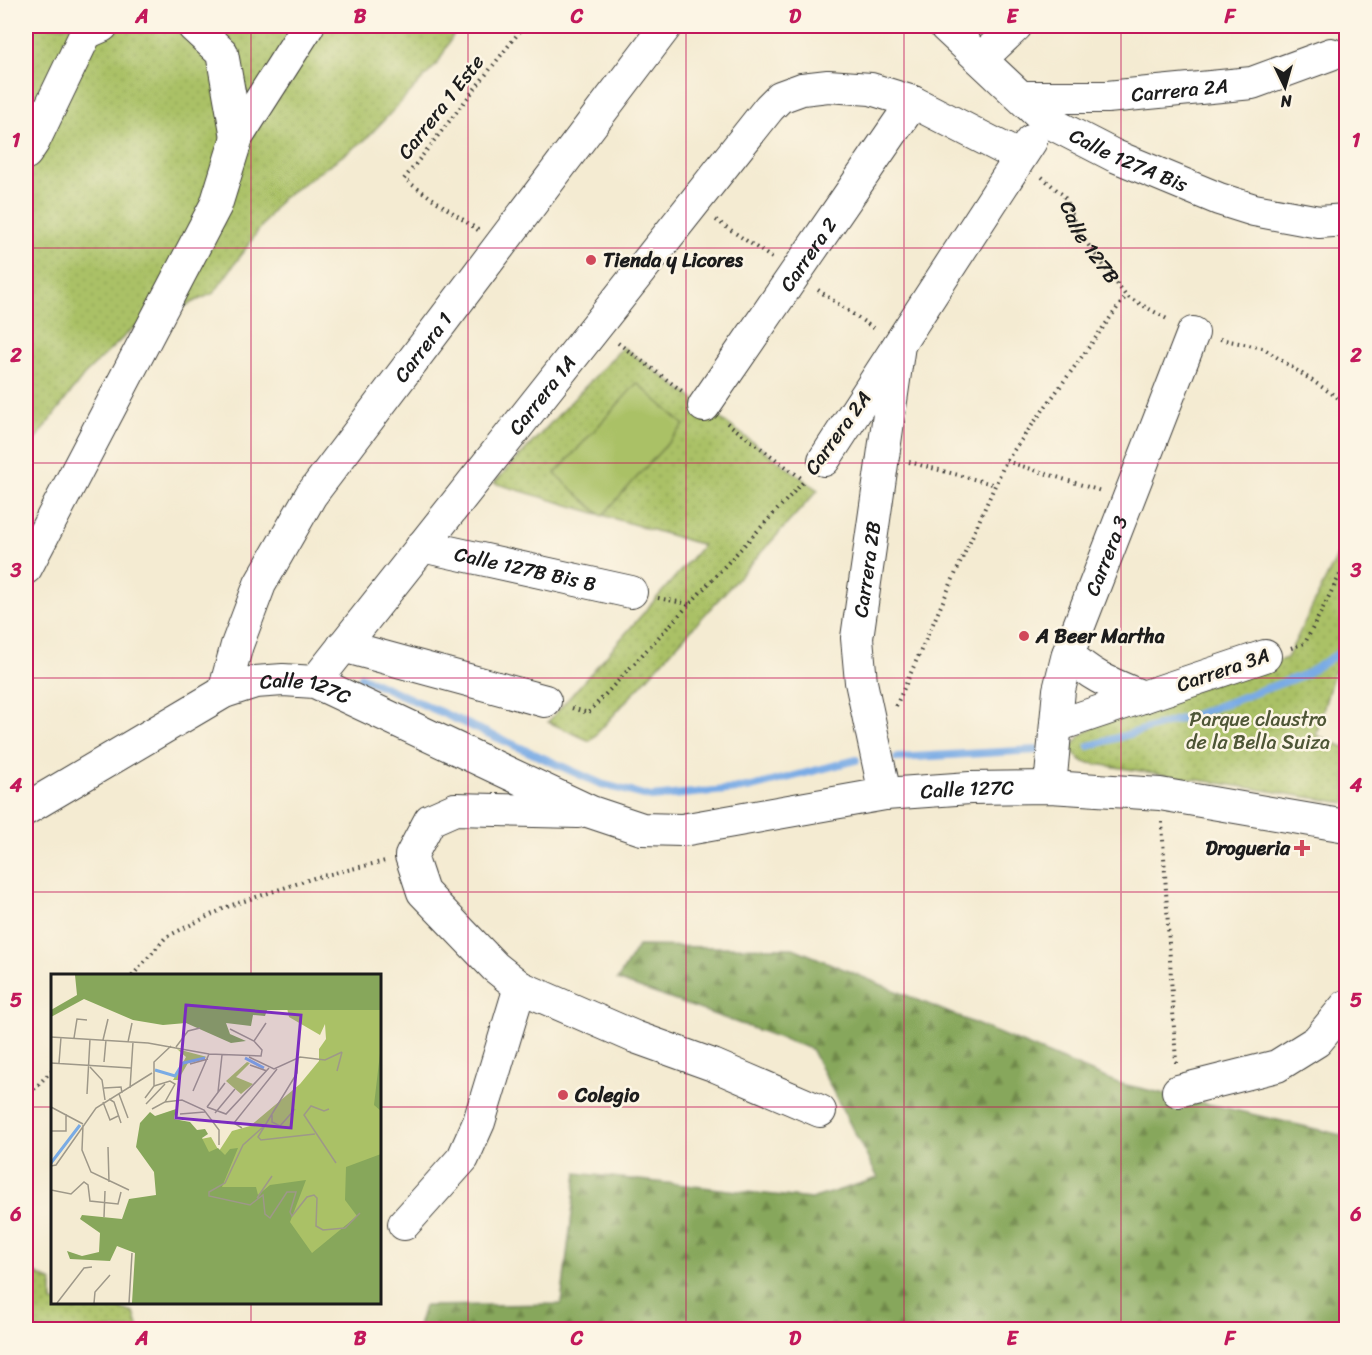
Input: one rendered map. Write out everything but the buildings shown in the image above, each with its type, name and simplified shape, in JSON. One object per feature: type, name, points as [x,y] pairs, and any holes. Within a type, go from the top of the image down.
[{"type":"street","points":[[26,153],[86,33],[102,26]]},
{"type":"street","points":[[193,26],[222,53],[237,137]]},
{"type":"street","points":[[26,568],[216,206],[237,137],[308,26]]},
{"type":"street","name":"Carrera 1","points":[[224,692],[237,645],[260,585],[311,495],[666,26]]},
{"type":"street","name":"Calle 127A Bis","points":[[945,26],[1045,120],[1115,156],[1219,199],[1254,210],[1319,222],[1347,220]]},
{"type":"street","points":[[981,59],[1016,26]]},
{"type":"street","name":"Carrera 2A","points":[[1022,97],[1107,97],[1252,82],[1331,54]]},
{"type":"street","name":"Carrera 1A","points":[[315,682],[780,97],[802,89],[828,86],[871,89],[913,102]]},
{"type":"street","points":[[913,102],[1020,157]]},
{"type":"street","name":"Carrera 2","points":[[704,406],[913,102]]},
{"type":"street","name":"Carrera 2A","points":[[824,460],[1045,120]]},
{"type":"street","name":"Carrera 3","points":[[1050,787],[1059,690],[1068,654],[1193,333]]},
{"type":"street","name":"Carrera 2B","points":[[885,794],[861,682],[857,638],[899,345]]},
{"type":"street","name":"Calle 127B Bis B","points":[[422,546],[631,592]]},
{"type":"street","points":[[343,646],[545,701]]},
{"type":"street","points":[[1068,654],[1083,668],[1103,681],[1143,697]]},
{"type":"street","name":"Carrera 3A","points":[[1056,726],[1265,656]]},
{"type":"street","name":"Calle 127C","points":[[26,809],[224,692],[255,682],[283,680],[315,682],[591,812],[642,829],[682,830],[885,794],[970,788],[1050,787],[1160,794],[1347,826]]},
{"type":"street","name":"Calle 127C","points":[[411,856],[430,820],[455,809],[591,812]]},
{"type":"street","points":[[411,856],[423,892],[495,967],[520,987],[635,1037],[713,1065],[820,1111]]},
{"type":"street","points":[[404,1224],[463,1158],[479,1122],[520,987]]},
{"type":"street","points":[[1178,1091],[1277,1066],[1317,1041],[1347,1006]]},
{"type":"path","name":"Carrera 1 Este","points":[[500,245],[404,179],[524,26]]},
{"type":"path","name":"Calle 127B","points":[[1020,157],[1064,196],[1078,231],[1126,296],[1193,333],[1263,348],[1347,402]]},
{"type":"path","points":[[869,718],[897,706],[1006,461],[1126,296]]},
{"type":"path","points":[[883,456],[996,485]]},
{"type":"path","name":"Carrera 2A","points":[[588,712],[824,460]]},
{"type":"path","points":[[1006,461],[1128,500]]},
{"type":"path","name":"Carrera 3A","points":[[1265,656],[1305,643],[1347,563]]},
{"type":"path","points":[[1160,794],[1178,1091]]},
{"type":"path","points":[[133,974],[166,937],[230,906],[314,878],[411,856]]},
{"type":"path","points":[[26,1098],[51,1071]]},
{"type":"green space","points":[[26,26],[458,26],[438,63],[365,140],[281,199],[214,293],[132,329],[84,375],[26,452]]},
{"type":"green space","points":[[623,347],[818,490],[590,741],[548,722],[703,545],[494,483]]},
{"type":"green space","points":[[637,383],[684,425],[602,516],[555,474]]},
{"type":"green space","name":"Parque claustro de la Bella Suiza","points":[[1346,538],[1346,666],[1334,672],[1316,735],[1346,748],[1346,803],[1083,762],[1071,751],[1082,735],[1110,719],[1287,658]]},
{"type":"green space","points":[[638,946],[793,948],[1118,1083],[1346,1136],[1346,1329],[417,1330],[424,1306],[561,1304],[577,1173],[811,1199],[878,1178],[811,1049],[617,980]]},
{"type":"green space","points":[[26,1268],[51,1281],[51,1304],[106,1304],[134,1313],[139,1329],[26,1329]]},
{"type":"waterway","points":[[1089,746],[1194,715],[1306,674],[1339,653],[1346,637]]},
{"type":"waterway","points":[[362,677],[601,784],[651,797],[748,788],[856,760]]},
{"type":"waterway","points":[[897,758],[1036,750]]},
{"type":"place","name":"Tienda y Licores","points":[[591,260]]},
{"type":"place","name":"A Beer Martha","points":[[1024,636]]},
{"type":"place","name":"Drogueria","points":[[1302,848]]},
{"type":"place","name":"Colegio","points":[[563,1095]]}]
